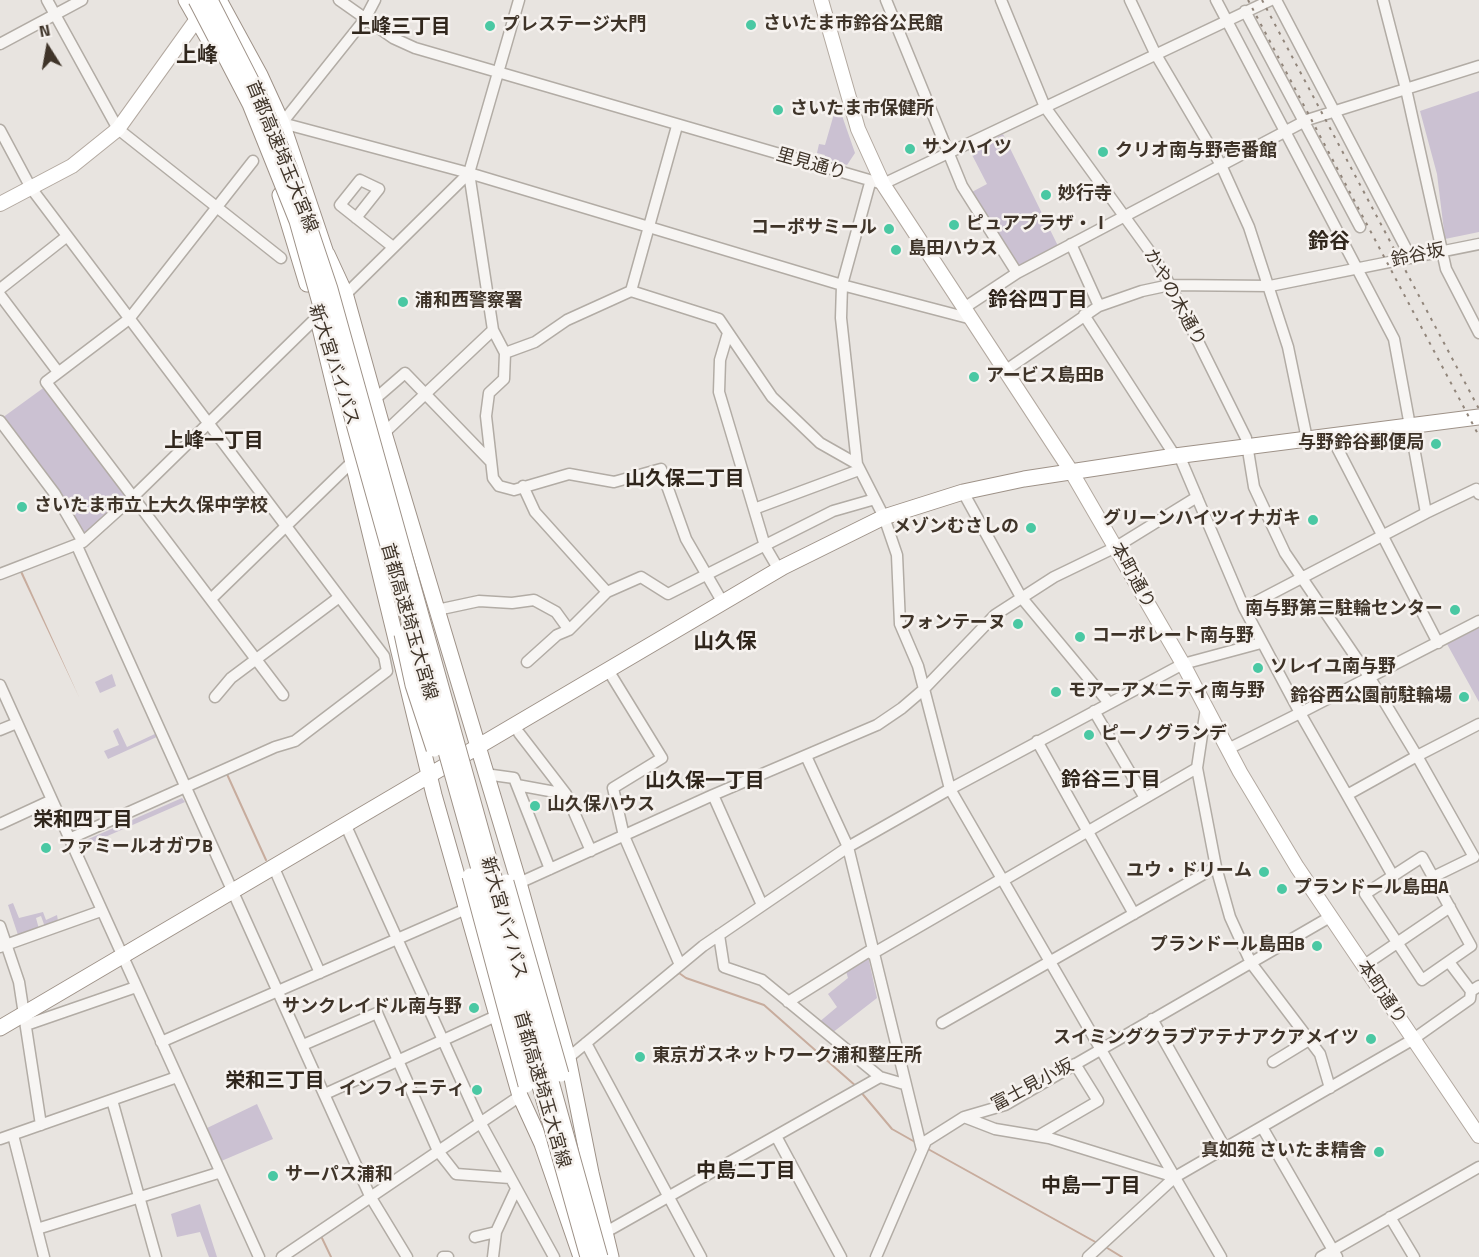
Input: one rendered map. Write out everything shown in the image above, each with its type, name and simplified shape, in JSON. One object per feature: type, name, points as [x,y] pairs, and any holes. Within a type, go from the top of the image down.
[{"type":"highway","name":"新大宮バイパス","points":[[186,0],[247,108],[276,183],[318,322],[390,542],[449,741],[397,540],[342,299]]},
{"type":"highway","name":"首都高速埼玉大宮線","points":[[196,0],[232,67],[281,175],[297,221],[340,382],[588,1257]]},
{"type":"highway","name":"首都高速埼玉大宮線","points":[[210,0],[260,98],[307,216],[600,1257]]},
{"type":"highway","points":[[219,0],[260,75],[282,123],[375,399],[477,749],[519,883],[568,1058],[591,1173]]},
{"type":"highway","points":[[318,322],[429,778],[496,1016],[582,1257]]},
{"type":"highway","points":[[340,382],[352,442],[396,606],[413,685],[446,785],[523,1090]]},
{"type":"highway","points":[[0,1028],[25,1019],[122,957],[779,570],[884,517],[963,492],[1071,471],[1177,455],[1479,417]]},
{"type":"highway","points":[[417,603],[429,627],[469,751],[591,1173],[612,1257]]},
{"type":"highway","name":"新大宮バイパス","points":[[582,1257],[462,788],[605,1257]]},
{"type":"main road","points":[[0,204],[72,166],[118,129],[210,0]]},
{"type":"main road","name":"本町通り","points":[[821,0],[876,184],[968,313],[1071,471],[1183,664],[1270,824],[1412,1040],[1479,1136]]},
{"type":"street","points":[[46,0],[118,129],[281,258]]},
{"type":"street","points":[[0,44],[82,0]]},
{"type":"street","name":"里見通り","points":[[339,0],[402,44],[876,184]]},
{"type":"street","points":[[375,0],[365,19],[282,123],[469,173],[842,285],[968,313],[1017,273],[1286,131],[1334,110],[1479,66]]},
{"type":"street","points":[[519,0],[469,173],[493,330],[505,353],[504,379],[489,393],[486,416],[493,478],[499,486],[514,489],[569,474],[614,482],[661,469],[686,539],[723,603]]},
{"type":"street","points":[[886,0],[962,186],[1017,273]]},
{"type":"street","name":"かやの木通り","points":[[1002,0],[1045,107],[1156,260],[1170,285],[1246,438],[1252,479],[1263,509],[1300,579],[1370,678],[1478,858]]},
{"type":"street","points":[[1130,0],[1155,53],[1221,165],[1249,227],[1288,347],[1307,439]]},
{"type":"street","points":[[1216,0],[1394,339],[1426,513]]},
{"type":"street","points":[[1221,1257],[950,789],[918,666],[900,624],[897,555],[884,517],[858,467],[841,318],[842,285],[876,184],[948,154],[1155,53],[1271,0]]},
{"type":"street","points":[[1276,0],[1411,258]]},
{"type":"street","points":[[1383,0],[1406,89],[1446,269],[1479,333]]},
{"type":"street","points":[[1245,11],[1360,227]]},
{"type":"street","points":[[631,291],[677,126]]},
{"type":"street","points":[[0,130],[31,188],[66,237],[384,656],[387,671],[295,741],[275,747],[69,839]]},
{"type":"street","points":[[253,161],[129,319],[46,381],[283,695]]},
{"type":"street","points":[[342,299],[469,173]]},
{"type":"street","points":[[356,218],[393,247]]},
{"type":"street","points":[[0,289],[66,237]]},
{"type":"street","points":[[1071,244],[1099,306]]},
{"type":"street","name":"鈴谷坂","points":[[1006,370],[1084,315],[1120,297],[1170,285],[1270,286],[1479,244]]},
{"type":"street","points":[[505,353],[535,342],[567,320],[631,291],[719,319],[772,397],[820,443],[858,467]]},
{"type":"street","points":[[0,295],[58,372]]},
{"type":"street","points":[[1084,315],[1177,455],[1261,643],[1393,876]]},
{"type":"street","points":[[0,574],[80,544],[318,322]]},
{"type":"street","points":[[384,433],[493,330]]},
{"type":"street","points":[[728,333],[720,360],[719,392],[765,546],[779,570]]},
{"type":"street","points":[[375,399],[405,373],[491,462]]},
{"type":"street","points":[[0,421],[55,494],[80,544],[186,788],[370,1196],[407,1257]]},
{"type":"street","points":[[1331,436],[1438,643]]},
{"type":"street","points":[[211,599],[352,462]]},
{"type":"street","points":[[754,509],[858,467]]},
{"type":"street","points":[[523,486],[535,512],[607,592]]},
{"type":"street","points":[[1244,608],[1426,513],[1476,489],[1479,494]]},
{"type":"street","points":[[963,492],[1021,597],[1109,703]]},
{"type":"street","points":[[519,883],[877,724],[923,690],[995,615],[1054,577],[1116,548],[1197,497]]},
{"type":"street","points":[[527,662],[557,635],[569,630],[607,592],[641,577],[668,594],[833,511],[875,499]]},
{"type":"street","points":[[215,697],[231,678],[338,598]]},
{"type":"street","points":[[437,610],[478,601],[512,603],[534,600],[556,612],[569,630]]},
{"type":"street","points":[[1228,749],[1479,621]]},
{"type":"street","points":[[568,1058],[718,935],[848,847],[1037,741],[1183,664],[1261,643]]},
{"type":"street","points":[[608,670],[662,758],[614,786],[624,836],[680,965]]},
{"type":"street","points":[[0,686],[177,1077],[218,1173],[259,1257]]},
{"type":"street","points":[[1206,708],[1197,768],[1216,867],[1230,917],[1251,963],[1320,1054],[1330,1088]]},
{"type":"street","points":[[1094,711],[1145,798]]},
{"type":"street","points":[[0,730],[17,723]]},
{"type":"street","points":[[1347,795],[1479,724]]},
{"type":"street","points":[[519,733],[566,794],[591,851]]},
{"type":"street","points":[[1037,741],[1134,914]]},
{"type":"street","points":[[806,756],[848,847],[904,1084],[922,1150],[876,1257]]},
{"type":"street","points":[[788,1002],[1197,768]]},
{"type":"street","points":[[485,774],[514,778],[550,869]]},
{"type":"street","points":[[517,785],[566,794]]},
{"type":"street","points":[[713,795],[762,905]]},
{"type":"street","points":[[0,824],[52,800]]},
{"type":"street","points":[[346,826],[480,1122],[554,1257]]},
{"type":"street","points":[[1422,857],[1471,946],[1422,980],[1365,894],[1393,876],[1422,857]]},
{"type":"street","points":[[1433,877],[1478,858]]},
{"type":"street","points":[[942,1023],[1216,867]]},
{"type":"street","points":[[274,868],[320,973]]},
{"type":"street","points":[[1363,966],[1450,907]]},
{"type":"street","points":[[161,1042],[466,909]]},
{"type":"street","points":[[3,946],[101,911]]},
{"type":"street","name":"富士見小坂","points":[[922,1150],[926,1141],[964,1117],[1005,1105],[1330,917]]},
{"type":"street","points":[[0,926],[3,946],[19,982],[41,1125]]},
{"type":"street","points":[[718,935],[724,967],[762,980],[880,1077],[904,1084]]},
{"type":"street","points":[[1088,1257],[1175,1177],[1412,1040],[1470,999],[1475,989],[1449,962]]},
{"type":"street","points":[[25,1019],[136,987]]},
{"type":"street","points":[[303,1045],[377,1013],[438,1151],[456,1174],[510,1178]]},
{"type":"street","points":[[325,1094],[496,1016]]},
{"type":"street","points":[[1152,1019],[1225,1148]]},
{"type":"street","points":[[1273,1062],[1309,1040]]},
{"type":"street","points":[[586,1043],[700,1257]]},
{"type":"street","points":[[1038,1136],[1098,1101],[1076,1064]]},
{"type":"street","points":[[0,1139],[177,1077]]},
{"type":"street","points":[[606,1232],[880,1077]]},
{"type":"street","points":[[282,1257],[480,1122],[523,1090]]},
{"type":"street","points":[[112,1100],[156,1257]]},
{"type":"street","points":[[964,1117],[995,1129],[1038,1136],[1175,1177]]},
{"type":"street","points":[[1262,1127],[1335,1254]]},
{"type":"street","points":[[13,1135],[44,1257]]},
{"type":"street","points":[[776,1136],[841,1257]]},
{"type":"street","points":[[1321,1257],[1335,1254],[1390,1217],[1479,1167]]},
{"type":"street","points":[[37,1228],[139,1195],[218,1173]]},
{"type":"street","points":[[493,1257],[496,1232],[516,1189]]},
{"type":"street","points":[[1390,1217],[1414,1257]]},
{"type":"street","points":[[475,1237],[496,1232]]},
{"type":"street","points":[[443,1257],[448,1257]]},
{"type":"shaded area","points":[[1479,91],[1479,232],[1445,239],[1437,174],[1420,111]]},
{"type":"shaded area","points":[[836,107],[839,107],[855,153],[847,165],[824,158],[825,155],[817,153],[819,144],[825,145]]},
{"type":"shaded area","points":[[1003,134],[1059,248],[1020,271],[970,193],[987,184],[970,151]]},
{"type":"shaded area","points":[[46,386],[124,487],[125,498],[87,534],[82,533],[2,418]]},
{"type":"shaded area","points":[[22,571],[79,697],[20,572]]},
{"type":"shaded area","points":[[1479,628],[1479,702],[1447,644]]},
{"type":"shaded area","points":[[112,674],[116,686],[100,693],[95,682]]},
{"type":"shaded area","points":[[118,728],[127,747],[157,733],[159,736],[108,759],[104,751],[119,745],[113,731]]},
{"type":"shaded area","points":[[182,798],[185,802],[80,848],[77,844]]},
{"type":"shaded area","points":[[13,903],[19,918],[43,912],[46,920],[57,915],[58,921],[45,927],[41,916],[36,918],[39,929],[19,938],[8,905]]},
{"type":"shaded area","points":[[868,956],[877,998],[832,1033],[818,1023],[837,1007],[828,994],[848,978],[845,968]]},
{"type":"shaded area","points":[[257,1104],[273,1139],[219,1162],[205,1129]]},
{"type":"shaded area","points":[[200,1204],[217,1257],[209,1257],[200,1232],[177,1237],[171,1214]]},
{"type":"waterway","points":[[226,772],[266,860]]},
{"type":"waterway","points":[[671,979],[679,973],[686,978],[764,1005],[857,1087]]},
{"type":"waterway","points":[[860,1091],[892,1129],[915,1142]]},
{"type":"waterway","points":[[928,1149],[1099,1244]]},
{"type":"waterway","points":[[321,1236],[331,1257]]},
{"type":"waterway","points":[[1104,1246],[1122,1257]]},
{"type":"railway","points":[[1248,0],[1479,436]]},
{"type":"railway","points":[[1262,0],[1479,409]]},
{"type":"place","name":"さいたま市鈴谷公民館","points":[[751,25]]},
{"type":"place","name":"プレステージ大門","points":[[490,26]]},
{"type":"place","name":"さいたま市保健所","points":[[778,110]]},
{"type":"place","name":"サンハイツ","points":[[910,149]]},
{"type":"place","name":"クリオ南与野壱番館","points":[[1103,152]]},
{"type":"place","name":"妙行寺","points":[[1046,195]]},
{"type":"place","name":"ピュアプラザ・Ⅰ","points":[[954,225]]},
{"type":"place","name":"コーポサミール","points":[[889,229]]},
{"type":"place","name":"島田ハウス","points":[[896,250]]},
{"type":"place","name":"浦和西警察署","points":[[403,302]]},
{"type":"place","name":"アービス島田B","points":[[974,377]]},
{"type":"place","name":"与野鈴谷郵便局","points":[[1436,444]]},
{"type":"place","name":"さいたま市立上大久保中学校","points":[[22,507]]},
{"type":"place","name":"グリーンハイツイナガキ","points":[[1313,520]]},
{"type":"place","name":"メゾンむさしの","points":[[1031,528]]},
{"type":"place","name":"南与野第三駐輪センター","points":[[1455,610]]},
{"type":"place","name":"フォンテーヌ","points":[[1018,624]]},
{"type":"place","name":"コーポレート南与野","points":[[1080,637]]},
{"type":"place","name":"ソレイユ南与野","points":[[1258,668]]},
{"type":"place","name":"モアーアメニティ南与野","points":[[1056,692]]},
{"type":"place","name":"鈴谷西公園前駐輪場","points":[[1464,697]]},
{"type":"place","name":"ピーノグランデ","points":[[1089,735]]},
{"type":"place","name":"山久保ハウス","points":[[535,806]]},
{"type":"place","name":"ファミールオガワB","points":[[46,848]]},
{"type":"place","name":"ユウ・ドリーム","points":[[1264,872]]},
{"type":"place","name":"プランドール島田A","points":[[1282,889]]},
{"type":"place","name":"プランドール島田B","points":[[1317,946]]},
{"type":"place","name":"サンクレイドル南与野","points":[[474,1008]]},
{"type":"place","name":"スイミングクラブアテナアクアメイツ","points":[[1371,1039]]},
{"type":"place","name":"東京ガスネットワーク浦和整圧所","points":[[640,1057]]},
{"type":"place","name":"インフィニティ","points":[[477,1090]]},
{"type":"place","name":"真如苑 さいたま精舎","points":[[1379,1152]]},
{"type":"place","name":"サーパス浦和","points":[[273,1176]]},
{"type":"district","name":"上峰三丁目","points":[[401,28]]},
{"type":"district","name":"上峰","points":[[197,57]]},
{"type":"district","name":"鈴谷","points":[[1329,243]]},
{"type":"district","name":"鈴谷四丁目","points":[[1038,301]]},
{"type":"district","name":"上峰一丁目","points":[[214,442]]},
{"type":"district","name":"山久保二丁目","points":[[685,480]]},
{"type":"district","name":"山久保","points":[[725,643]]},
{"type":"district","name":"鈴谷三丁目","points":[[1111,781]]},
{"type":"district","name":"山久保一丁目","points":[[705,782]]},
{"type":"district","name":"栄和四丁目","points":[[83,821]]},
{"type":"district","name":"栄和三丁目","points":[[275,1082]]},
{"type":"district","name":"中島二丁目","points":[[746,1172]]},
{"type":"district","name":"中島一丁目","points":[[1091,1187]]}]
